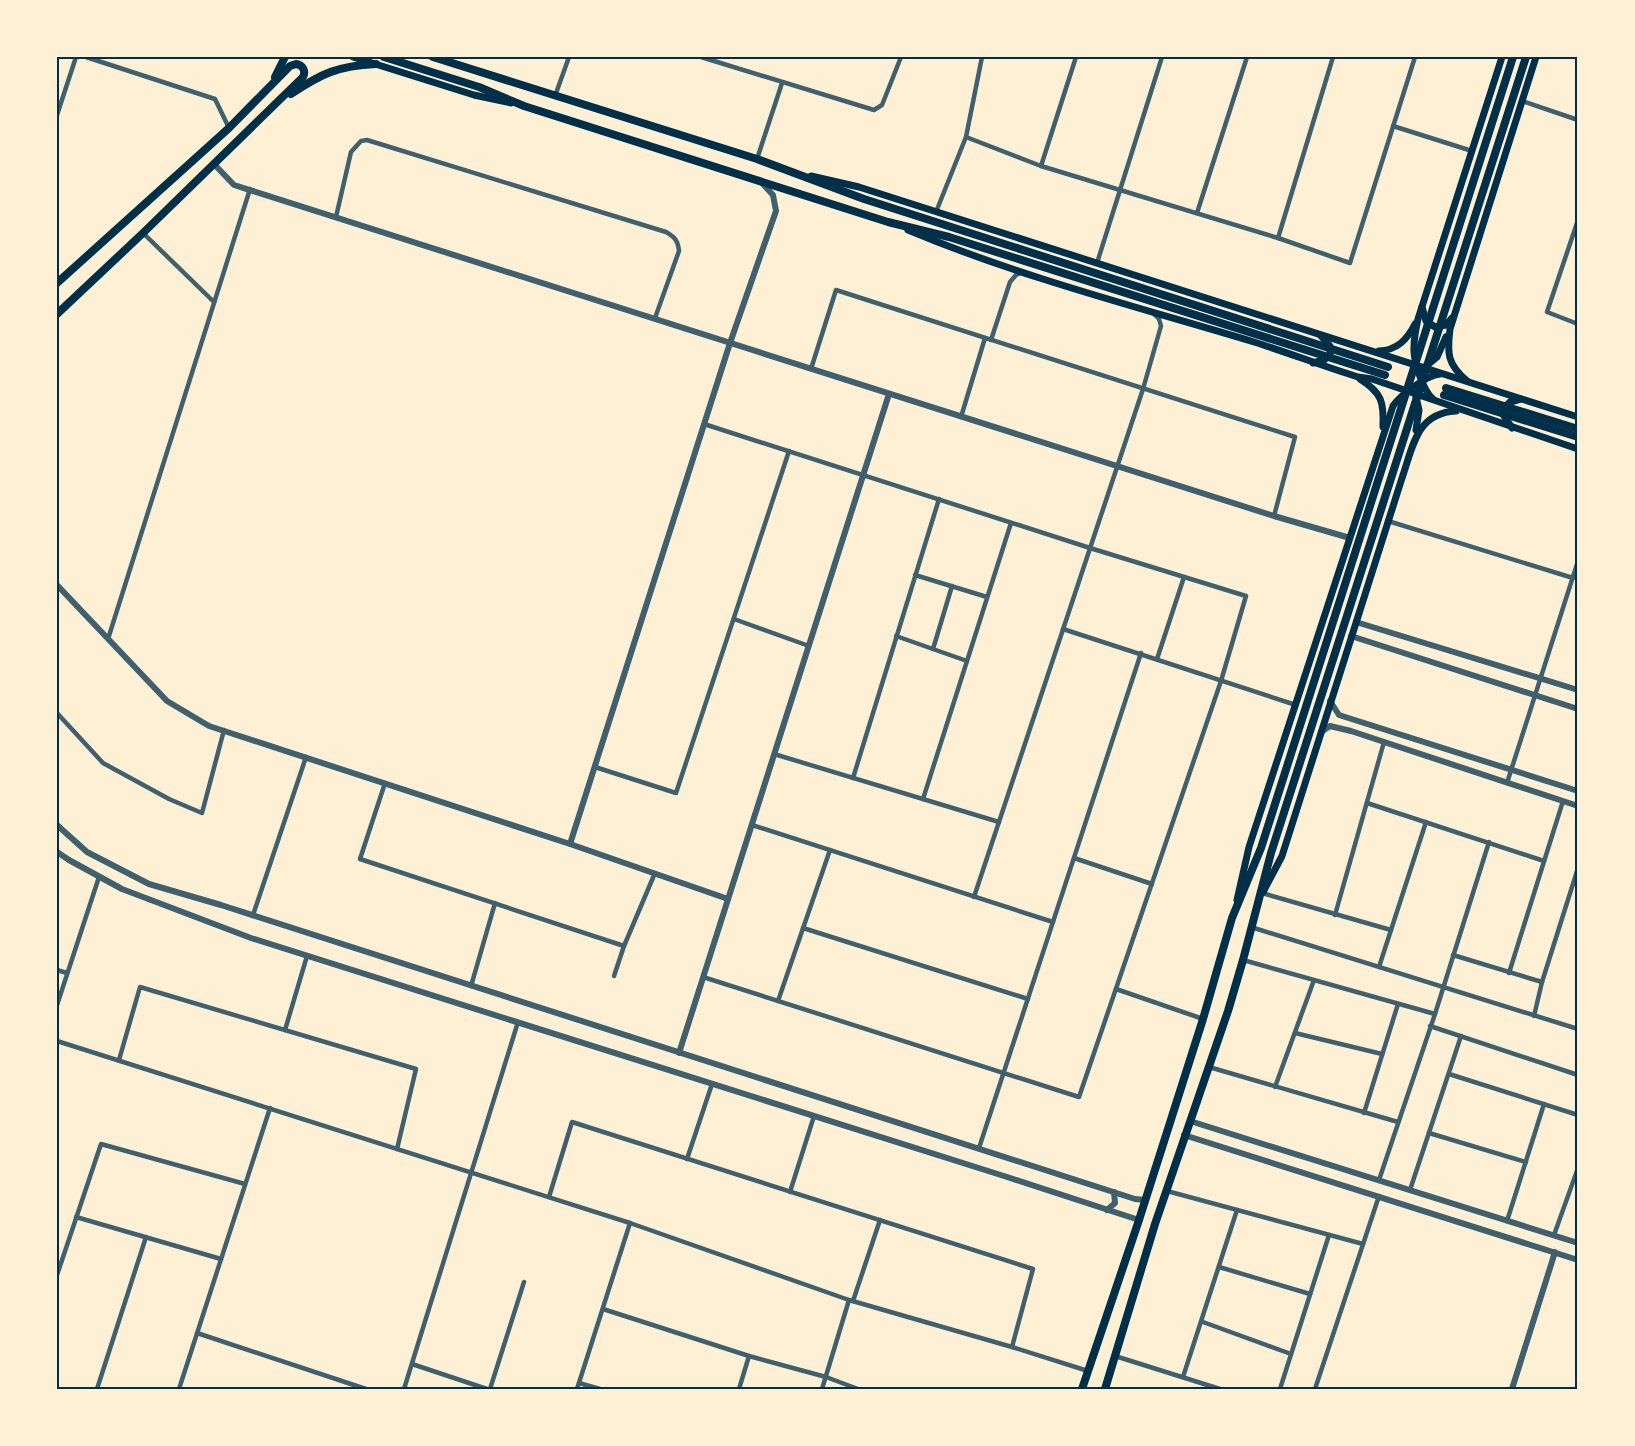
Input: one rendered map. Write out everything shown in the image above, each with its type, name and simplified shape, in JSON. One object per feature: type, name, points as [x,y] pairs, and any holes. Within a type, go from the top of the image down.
[{"type":"highway","points":[[384,57],[479,87],[524,106],[888,222],[949,237],[1387,371],[864,199],[757,159],[433,57]]},
{"type":"highway","points":[[1578,429],[1445,391],[1578,437]]},
{"type":"main road","points":[[264,93],[285,57]]},
{"type":"main road","points":[[352,57],[474,95],[524,106]]},
{"type":"main road","points":[[1437,403],[1425,391],[1413,349],[1418,319],[1502,57]]},
{"type":"main road","points":[[1233,918],[1261,848],[1513,57]]},
{"type":"main road","points":[[1105,1389],[1184,1135],[1209,1067],[1243,960],[1271,853],[1526,57]]},
{"type":"main road","points":[[1474,385],[1460,375],[1451,363],[1448,348],[1450,329],[1536,57]]},
{"type":"main road","points":[[57,283],[229,128],[293,65],[299,64],[303,67],[303,77],[57,314]]},
{"type":"main road","points":[[275,105],[331,70],[354,65],[375,64]]},
{"type":"main road","points":[[791,171],[860,187],[1578,417]]},
{"type":"main road","points":[[888,222],[949,247],[1258,343],[1312,363],[1412,392],[1437,403],[1578,449]]},
{"type":"main road","points":[[1422,305],[1426,321],[1435,327],[1446,325],[1453,317]]},
{"type":"main road","points":[[1375,351],[1392,349],[1399,345],[1410,334],[1418,319]]},
{"type":"main road","points":[[1389,386],[1403,384],[1420,368],[1437,357],[1450,329]]},
{"type":"main road","points":[[1312,363],[1324,360],[1331,351],[1328,343],[1319,334]]},
{"type":"main road","points":[[1399,359],[1407,368],[1419,416],[1413,448]]},
{"type":"main road","points":[[1082,1389],[1146,1200],[1203,1019],[1233,918],[1249,848],[1383,433],[1396,401],[1432,376],[1443,374]]},
{"type":"main road","points":[[1358,377],[1374,390],[1382,402],[1383,433]]},
{"type":"main road","points":[[1512,428],[1506,420],[1504,408],[1510,402],[1521,399]]},
{"type":"main road","points":[[1262,893],[1282,856],[1388,521],[1421,426],[1432,417],[1447,412],[1462,411]]},
{"type":"main road","points":[[1369,480],[1374,475],[1383,473],[1394,478],[1399,489]]},
{"type":"street","points":[[57,115],[76,57]]},
{"type":"street","points":[[86,57],[215,99],[229,128]]},
{"type":"street","points":[[555,96],[569,57]]},
{"type":"street","points":[[701,57],[874,110],[882,105],[901,57]]},
{"type":"street","points":[[936,212],[966,137],[981,58],[973,57]]},
{"type":"street","points":[[1041,166],[1076,57]]},
{"type":"street","points":[[1097,263],[1162,57]]},
{"type":"street","points":[[1197,213],[1247,57]]},
{"type":"street","points":[[1278,238],[1333,57]]},
{"type":"street","points":[[966,137],[1041,166],[1278,238],[1350,263],[1415,57]]},
{"type":"street","points":[[757,159],[782,83]]},
{"type":"street","points":[[1522,101],[1578,120]]},
{"type":"street","points":[[1393,126],[1472,150]]},
{"type":"street","points":[[336,217],[351,152],[355,146],[367,140],[666,232],[679,244],[679,251],[655,318]]},
{"type":"street","points":[[214,164],[234,185],[961,417],[1350,538]]},
{"type":"street","points":[[570,844],[730,343],[776,211],[773,195],[759,181]]},
{"type":"street","points":[[108,639],[250,189]]},
{"type":"street","points":[[1578,220],[1547,312],[1578,324]]},
{"type":"street","points":[[143,233],[214,302]]},
{"type":"street","points":[[961,417],[1010,282],[1016,275],[1025,272]]},
{"type":"street","points":[[811,369],[836,290],[1295,437],[1274,516]]},
{"type":"street","points":[[974,897],[1143,389],[1161,326],[1153,312]]},
{"type":"street","points":[[679,1053],[890,394]]},
{"type":"street","points":[[703,977],[1079,1097],[1221,681],[1246,596],[704,424]]},
{"type":"street","points":[[595,767],[676,794],[789,451]]},
{"type":"street","points":[[852,778],[939,499]]},
{"type":"street","points":[[1388,521],[1572,578]]},
{"type":"street","points":[[923,799],[1011,523]]},
{"type":"street","points":[[1508,783],[1578,561]]},
{"type":"street","points":[[915,575],[987,597]]},
{"type":"street","points":[[1157,659],[1184,577]]},
{"type":"street","points":[[57,585],[167,701],[209,726],[570,844],[728,899]]},
{"type":"street","points":[[933,649],[951,586]]},
{"type":"street","points":[[734,619],[809,646]]},
{"type":"street","points":[[1356,622],[1578,690]]},
{"type":"street","points":[[1063,629],[1296,705]]},
{"type":"street","points":[[1388,648],[1392,633]]},
{"type":"street","points":[[896,636],[967,661]]},
{"type":"street","points":[[1351,636],[1578,709]]},
{"type":"street","points":[[979,1148],[1141,653]]},
{"type":"street","points":[[1330,701],[1339,715],[1578,791]]},
{"type":"street","points":[[57,713],[103,763],[169,799],[202,813],[224,730]]},
{"type":"street","points":[[1321,732],[1330,726],[1578,806]]},
{"type":"street","points":[[1335,915],[1384,742]]},
{"type":"street","points":[[774,754],[999,822]]},
{"type":"street","points":[[253,915],[306,757]]},
{"type":"street","points":[[385,783],[360,859],[624,946]]},
{"type":"street","points":[[1509,973],[1563,801]]},
{"type":"street","points":[[1367,802],[1544,861]]},
{"type":"street","points":[[1379,967],[1426,822]]},
{"type":"street","points":[[57,825],[87,852],[149,884],[253,915],[1135,1199],[1146,1200]]},
{"type":"street","points":[[752,825],[1053,922]]},
{"type":"street","points":[[1379,1180],[1435,1014],[1489,842]]},
{"type":"street","points":[[778,1001],[830,850]]},
{"type":"street","points":[[57,852],[122,889],[209,923],[1139,1220]]},
{"type":"street","points":[[1074,858],[1152,884]]},
{"type":"street","points":[[1534,1016],[1542,982],[1577,872]]},
{"type":"street","points":[[614,976],[624,946],[655,873]]},
{"type":"street","points":[[57,1005],[99,877]]},
{"type":"street","points":[[1262,893],[1391,930]]},
{"type":"street","points":[[471,986],[495,903]]},
{"type":"street","points":[[1251,927],[1578,1029]]},
{"type":"street","points":[[804,928],[1028,999]]},
{"type":"street","points":[[1453,955],[1542,982]]},
{"type":"street","points":[[285,1030],[307,956]]},
{"type":"street","points":[[1243,960],[1435,1014]]},
{"type":"street","points":[[57,970],[68,973]]},
{"type":"street","points":[[1275,1087],[1314,980]]},
{"type":"street","points":[[119,1060],[140,987],[416,1069],[397,1149]]},
{"type":"street","points":[[1116,989],[1203,1019]]},
{"type":"street","points":[[1364,1113],[1398,1004]]},
{"type":"street","points":[[404,1389],[518,1022]]},
{"type":"street","points":[[1430,1026],[1578,1075]]},
{"type":"street","points":[[1295,1033],[1382,1054]]},
{"type":"street","points":[[1410,1190],[1461,1036]]},
{"type":"street","points":[[57,1041],[630,1223],[851,1301],[1088,1371]]},
{"type":"street","points":[[1209,1067],[1398,1122]]},
{"type":"street","points":[[1449,1074],[1578,1115]]},
{"type":"street","points":[[687,1159],[712,1084]]},
{"type":"street","points":[[1507,1221],[1544,1104]]},
{"type":"street","points":[[179,1389],[270,1108]]},
{"type":"street","points":[[790,1192],[814,1116]]},
{"type":"street","points":[[1190,1121],[1578,1243]]},
{"type":"street","points":[[549,1197],[572,1122],[1033,1269],[1012,1347]]},
{"type":"street","points":[[1429,1133],[1526,1162]]},
{"type":"street","points":[[1184,1135],[1578,1260]]},
{"type":"street","points":[[1237,1152],[1240,1137]]},
{"type":"street","points":[[57,1275],[100,1144],[245,1184]]},
{"type":"street","points":[[1554,1235],[1578,1168]]},
{"type":"street","points":[[1167,1191],[1363,1244]]},
{"type":"street","points":[[1107,1210],[1115,1203],[1114,1192]]},
{"type":"street","points":[[1315,1389],[1379,1196]]},
{"type":"street","points":[[1432,1214],[1436,1198]]},
{"type":"street","points":[[1184,1377],[1237,1210]]},
{"type":"street","points":[[76,1217],[221,1259]]},
{"type":"street","points":[[822,1389],[880,1220]]},
{"type":"street","points":[[577,1389],[630,1223]]},
{"type":"street","points":[[1280,1389],[1329,1235]]},
{"type":"street","points":[[96,1389],[146,1237]]},
{"type":"street","points":[[1512,1389],[1555,1252]]},
{"type":"street","points":[[1219,1267],[1310,1294]]},
{"type":"street","points":[[412,1364],[488,1389],[524,1282]]},
{"type":"street","points":[[603,1309],[749,1356],[826,1377],[858,1389]]},
{"type":"street","points":[[1203,1322],[1292,1354]]},
{"type":"street","points":[[197,1333],[366,1389]]},
{"type":"street","points":[[739,1389],[749,1356]]},
{"type":"street","points":[[1115,1356],[1220,1389]]},
{"type":"street","points":[[579,1383],[600,1389]]}]
